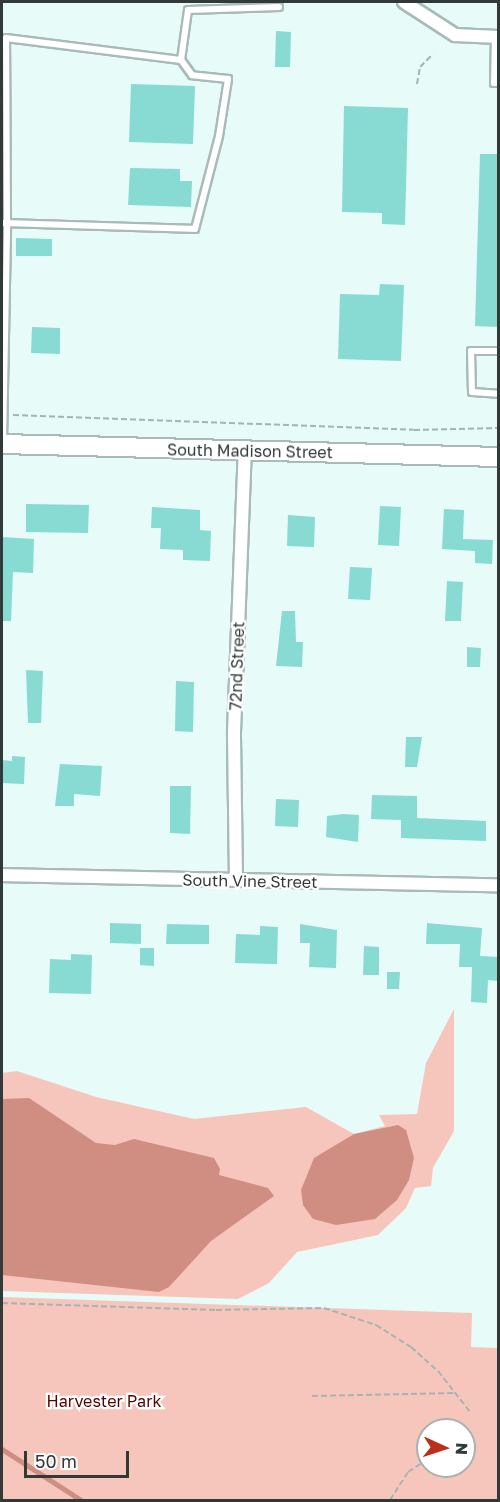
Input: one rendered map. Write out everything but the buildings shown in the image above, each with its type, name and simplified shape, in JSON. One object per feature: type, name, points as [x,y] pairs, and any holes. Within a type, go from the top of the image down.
[{"type":"street","points":[[404,2],[455,35],[497,37]]},
{"type":"street","name":"South Madison Street","points":[[2,444],[498,457]]},
{"type":"street","name":"72nd Street","points":[[236,880],[234,732],[245,451]]},
{"type":"street","name":"South Vine Street","points":[[2,875],[498,885]]},
{"type":"lane","points":[[4,223],[195,229],[219,136],[228,80],[192,75],[181,60],[188,10],[279,7]]},
{"type":"lane","points":[[497,37],[494,83],[498,83]]},
{"type":"lane","points":[[2,444],[4,415],[4,38],[181,60]]},
{"type":"lane","points":[[498,351],[471,351],[472,392],[498,393]]},
{"type":"path","points":[[417,84],[420,67],[433,54]]},
{"type":"path","points":[[4,415],[414,430],[498,428]]},
{"type":"path","points":[[2,1303],[216,1310],[324,1308],[376,1325],[411,1347],[456,1393],[470,1412]]},
{"type":"path","points":[[312,1396],[456,1393]]},
{"type":"path","points":[[390,1500],[408,1472],[416,1467]]},
{"type":"green space","points":[[454,1009],[454,1131],[433,1168],[431,1186],[415,1188],[406,1208],[378,1235],[297,1252],[269,1283],[238,1299],[2,1291],[2,1073],[17,1071],[96,1097],[194,1119],[306,1107],[354,1134],[385,1126],[379,1115],[417,1114],[426,1063]]},
{"type":"green space","name":"Harvester Park","points":[[2,1297],[472,1313],[471,1347],[498,1348],[498,1500],[2,1500]]},
{"type":"shaded area","points":[[29,1098],[96,1143],[115,1145],[134,1139],[214,1158],[220,1169],[219,1175],[268,1188],[274,1196],[211,1241],[169,1287],[159,1292],[2,1275],[2,1099]]},
{"type":"shaded area","points":[[398,1125],[406,1130],[414,1158],[409,1180],[397,1200],[375,1219],[336,1225],[313,1219],[303,1205],[301,1190],[314,1158],[354,1134]]},
{"type":"waterway","points":[[2,1449],[81,1500]]}]
